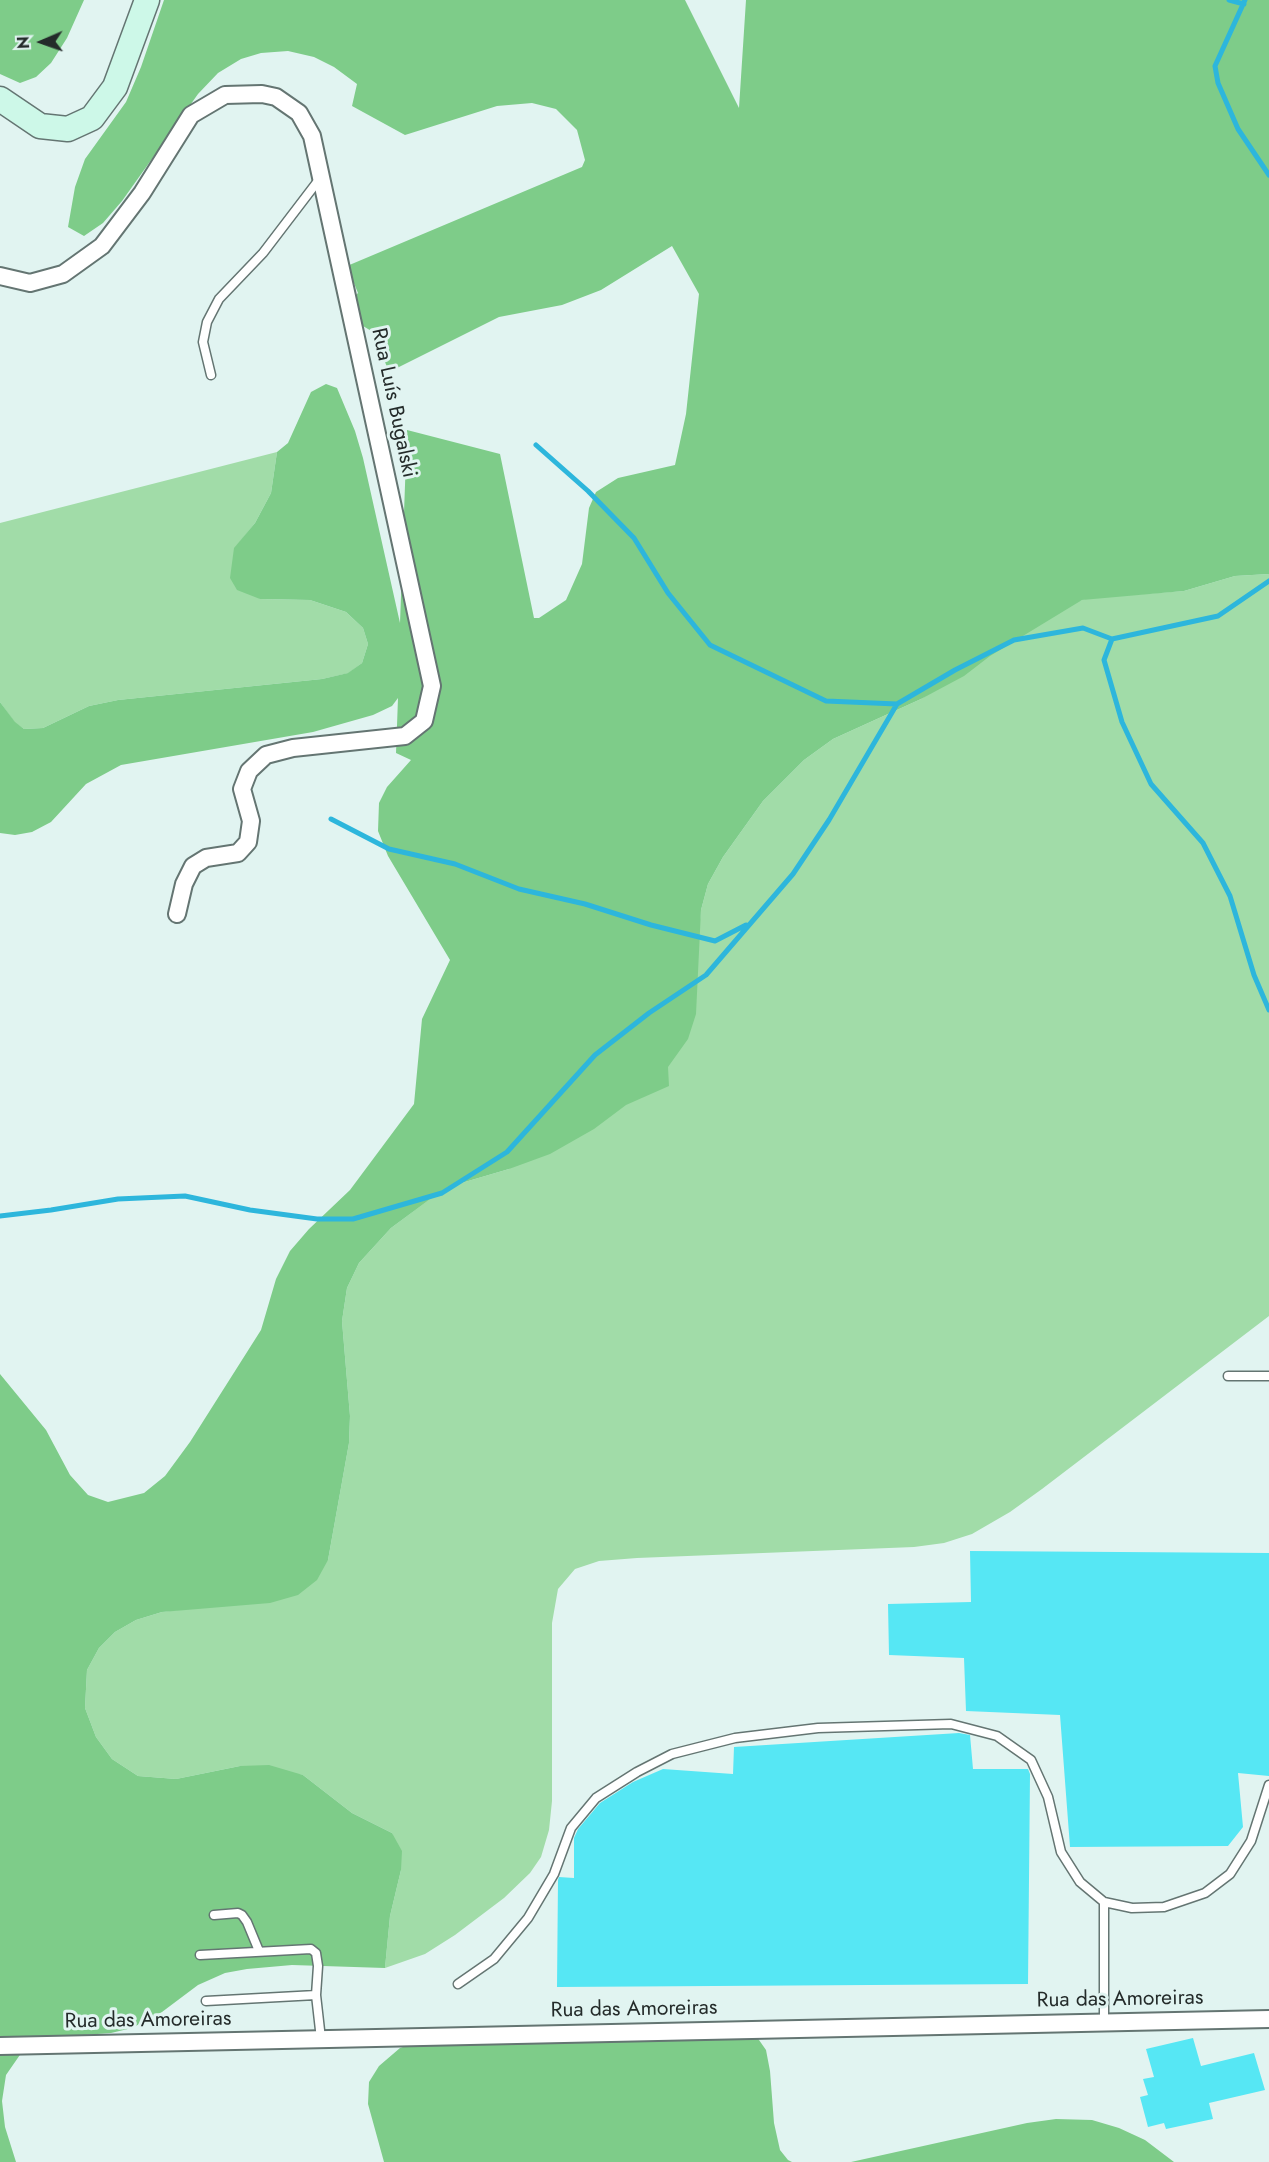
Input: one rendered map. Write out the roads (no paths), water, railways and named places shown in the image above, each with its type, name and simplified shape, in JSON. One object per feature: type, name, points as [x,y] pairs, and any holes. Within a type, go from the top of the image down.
[{"type":"main road","points":[[0,99],[40,126],[68,129],[92,118],[115,87],[147,0]]},
{"type":"street","name":"Rua Luís Bugalski","points":[[0,276],[30,283],[63,274],[102,246],[142,193],[191,115],[225,95],[262,94],[276,97],[299,113],[312,136],[432,686],[424,721],[405,736],[293,748],[266,755],[249,771],[242,789],[251,821],[248,842],[238,853],[206,858],[193,866],[184,884],[177,914]]},
{"type":"street","name":"Rua das Amoreiras","points":[[0,2046],[1269,2019]]},
{"type":"lane","points":[[211,375],[203,342],[207,322],[219,299],[263,253],[321,177]]},
{"type":"lane","points":[[1228,1376],[1269,1376]]},
{"type":"lane","points":[[458,1984],[494,1959],[528,1918],[554,1874],[571,1828],[596,1798],[636,1772],[672,1754],[735,1738],[818,1728],[951,1724],[998,1736],[1031,1760],[1048,1797],[1061,1852],[1080,1882],[1104,1902],[1132,1908],[1164,1907],[1205,1893],[1230,1874],[1251,1841],[1269,1785]]},
{"type":"lane","points":[[1104,1902],[1104,2022]]},
{"type":"lane","points":[[214,1915],[238,1913],[242,1915],[259,1951]]},
{"type":"lane","points":[[200,1955],[311,1949],[316,1953],[318,1966],[316,1995],[321,2039]]},
{"type":"lane","points":[[206,2001],[316,1995]]},
{"type":"waterway","points":[[1229,0],[1244,4]]},
{"type":"waterway","points":[[1245,0],[1215,66],[1218,83],[1238,129],[1269,175]]},
{"type":"waterway","points":[[536,445],[588,491],[634,538],[668,593],[710,645],[826,701],[897,704]]},
{"type":"waterway","points":[[0,1216],[118,1199],[185,1196],[250,1210],[317,1219],[353,1219],[442,1193],[507,1152],[595,1055],[649,1013],[706,975],[793,874],[829,820],[897,704],[955,670],[1014,640],[1083,628],[1112,639],[1218,616],[1269,581]]},
{"type":"waterway","points":[[1112,639],[1104,660],[1122,722],[1151,784],[1203,843],[1230,896],[1254,975],[1269,1010]]},
{"type":"waterway","points":[[331,819],[389,849],[455,864],[519,889],[585,904],[651,925],[715,941],[746,925]]}]
